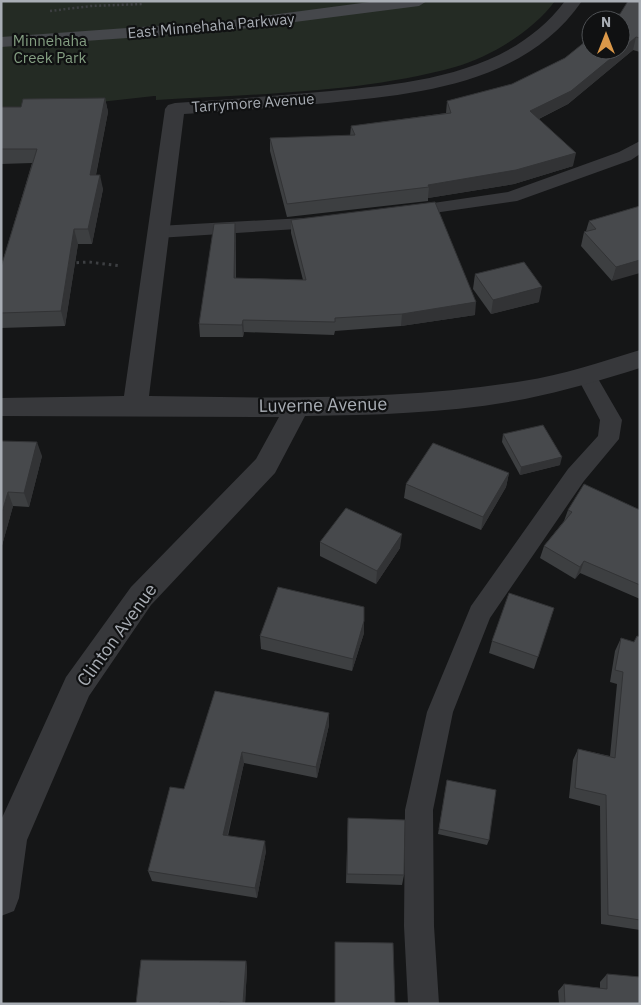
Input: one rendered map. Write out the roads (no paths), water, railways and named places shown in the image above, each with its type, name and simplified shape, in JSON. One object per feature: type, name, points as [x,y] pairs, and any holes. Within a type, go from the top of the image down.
[{"type":"street","name":"East Minnehaha Parkway","points":[[1,42],[225,26],[419,1]]},
{"type":"street","name":"Tarrymore Avenue","points":[[134,406],[140,382],[158,232],[176,109],[299,100],[413,88],[486,68],[519,50],[548,29],[568,10],[574,1]]},
{"type":"street","name":"Luverne Avenue","points":[[1,407],[296,408],[460,401],[544,386],[640,359]]},
{"type":"street","name":"Clinton Avenue","points":[[1,898],[10,840],[77,687],[141,596],[266,466],[296,408]]},
{"type":"lane","points":[[388,214],[511,197],[625,156],[640,146]]},
{"type":"lane","points":[[158,232],[313,224],[341,220]]},
{"type":"lane","points":[[424,1004],[419,926],[419,810],[440,712],[480,613],[576,475],[608,439],[611,420],[586,375]]},
{"type":"park label","name":"Minnehaha Creek Park","points":[[50,50]]}]
